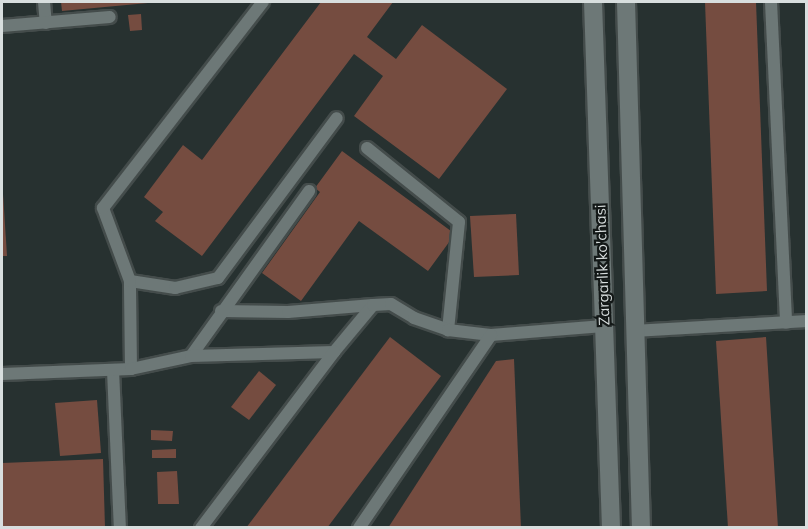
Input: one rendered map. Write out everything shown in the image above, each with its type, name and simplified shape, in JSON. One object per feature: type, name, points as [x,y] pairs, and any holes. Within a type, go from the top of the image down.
[{"type":"main road","name":"Zargarlik ko'chasi","points":[[593,2],[611,528]]},
{"type":"main road","name":"Zargarlik ko'chasi","points":[[626,2],[641,528]]},
{"type":"lane","points":[[44,2],[46,23]]},
{"type":"lane","points":[[771,2],[786,323]]},
{"type":"lane","points":[[131,369],[130,281],[103,208],[257,3]]},
{"type":"lane","points":[[2,27],[110,17]]},
{"type":"lane","points":[[130,281],[175,288],[218,278],[338,118]]},
{"type":"lane","points":[[367,148],[459,222],[448,330]]},
{"type":"lane","points":[[191,356],[220,311],[309,191]]},
{"type":"lane","points":[[220,311],[288,312],[391,304],[414,318],[448,330],[491,335],[604,326]]},
{"type":"lane","points":[[201,528],[334,352],[373,305]]},
{"type":"lane","points":[[635,331],[807,321]]},
{"type":"lane","points":[[359,528],[491,335]]},
{"type":"lane","points":[[2,374],[131,369],[191,356],[334,352]]},
{"type":"lane","points":[[113,370],[120,528]]},
{"type":"building","points":[[61,2],[148,2],[148,3],[62,11]]},
{"type":"building","points":[[321,2],[393,2],[367,37],[396,59],[422,25],[507,89],[439,179],[354,116],[383,76],[354,54],[202,256],[155,221],[163,212],[144,197],[183,145],[202,160]]},
{"type":"building","points":[[705,2],[756,2],[767,291],[716,294]]},
{"type":"building","points":[[141,14],[142,30],[130,31],[128,15]]},
{"type":"building","points":[[342,151],[455,234],[428,271],[359,221],[301,301],[262,273],[320,192],[315,188]]},
{"type":"building","points":[[2,178],[7,256],[2,256]]},
{"type":"building","points":[[516,214],[519,275],[474,277],[470,216]]},
{"type":"building","points":[[390,337],[441,376],[327,528],[246,528]]},
{"type":"building","points":[[766,337],[778,528],[728,528],[716,341]]},
{"type":"building","points":[[514,359],[521,528],[388,528],[496,361]]},
{"type":"building","points":[[259,371],[276,385],[249,420],[231,407]]},
{"type":"building","points":[[97,400],[101,453],[60,456],[55,403]]},
{"type":"building","points":[[151,430],[173,431],[172,441],[151,440]]},
{"type":"building","points":[[176,449],[176,458],[152,458],[152,450]]},
{"type":"building","points":[[103,459],[105,528],[2,528],[2,463]]},
{"type":"building","points":[[177,471],[179,504],[158,504],[157,472]]}]
